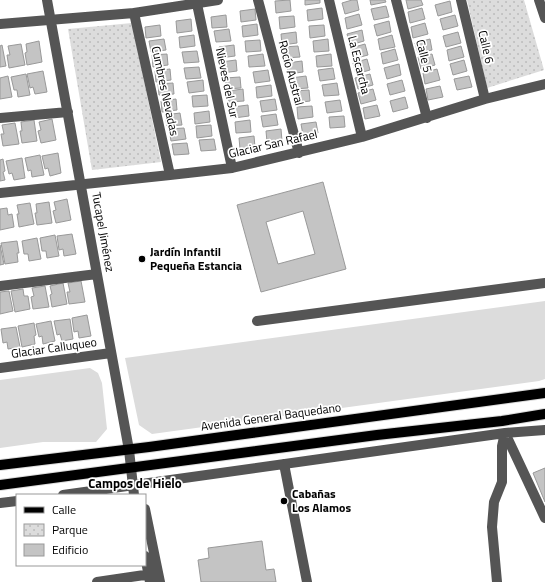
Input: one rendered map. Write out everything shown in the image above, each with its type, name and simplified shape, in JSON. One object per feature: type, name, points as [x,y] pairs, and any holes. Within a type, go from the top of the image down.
[{"type":"main road","name":"Avenida General Baquedano","points":[[0,465],[129,450],[545,393]]},
{"type":"main road","points":[[0,485],[377,435],[502,421],[545,414]]},
{"type":"street","name":"Tucapel Jiménez","points":[[47,0],[135,489]]},
{"type":"street","points":[[0,24],[134,13],[218,0]]},
{"type":"street","name":"Rocío Austral","points":[[258,0],[299,153]]},
{"type":"street","name":"La Escarcha","points":[[329,0],[362,137]]},
{"type":"street","name":"Calle 5","points":[[396,0],[427,118]]},
{"type":"street","name":"Calle 6","points":[[461,0],[485,99]]},
{"type":"street","points":[[540,0],[545,18]]},
{"type":"street","name":"Nieves del Sur","points":[[197,4],[232,168]]},
{"type":"street","name":"Cumbres Nevadas","points":[[134,13],[170,175]]},
{"type":"street","name":"Glaciar San Rafael","points":[[0,193],[232,168],[362,137],[485,99],[545,84]]},
{"type":"street","points":[[0,118],[68,112]]},
{"type":"street","points":[[0,286],[97,274]]},
{"type":"street","points":[[257,321],[545,283]]},
{"type":"street","name":"Glaciar Calluqueo","points":[[0,368],[111,353]]},
{"type":"street","points":[[75,494],[135,489],[284,464],[505,433],[545,430]]},
{"type":"street","points":[[505,433],[545,518]]},
{"type":"street","points":[[497,582],[492,527],[494,502],[502,482],[502,446],[505,433]]},
{"type":"street","points":[[284,464],[307,582]]},
{"type":"street","points":[[0,503],[16,501]]},
{"type":"street","points":[[146,517],[154,578]]},
{"type":"street","points":[[146,558],[154,578]]},
{"type":"street","points":[[97,582],[154,578]]},
{"type":"green space","points":[[467,0],[524,0],[544,70],[487,88]]},
{"type":"green space","points":[[132,23],[161,162],[92,170],[68,29]]},
{"type":"green space","points":[[545,301],[545,379],[539,381],[152,434],[139,425],[125,358]]},
{"type":"green space","points":[[90,368],[98,373],[102,383],[107,429],[96,442],[43,442],[0,448],[0,380]]},
{"type":"building","points":[[290,0],[291,11],[276,13],[275,1]]},
{"type":"building","points":[[305,0],[320,0],[320,3],[305,5]]},
{"type":"building","points":[[357,0],[359,10],[345,14],[342,3]]},
{"type":"building","points":[[370,0],[385,0],[386,2],[371,5]]},
{"type":"building","points":[[406,0],[421,0],[423,5],[408,9]]},
{"type":"building","points":[[450,1],[452,12],[438,16],[435,5]]},
{"type":"building","points":[[386,6],[389,17],[374,20],[371,9]]},
{"type":"building","points":[[322,8],[323,19],[308,21],[307,10]]},
{"type":"building","points":[[422,8],[425,19],[410,23],[408,12]]},
{"type":"building","points":[[255,9],[256,20],[241,22],[240,11]]},
{"type":"building","points":[[359,14],[362,25],[347,29],[345,18]]},
{"type":"building","points":[[226,15],[227,27],[212,28],[211,17]]},
{"type":"building","points":[[455,15],[458,26],[443,30],[440,19]]},
{"type":"building","points":[[294,16],[295,27],[280,29],[279,17]]},
{"type":"building","points":[[191,19],[192,31],[177,33],[176,21]]},
{"type":"building","points":[[389,21],[391,32],[377,36],[374,25]]},
{"type":"building","points":[[425,23],[428,34],[413,38],[411,27]]},
{"type":"building","points":[[257,24],[258,35],[243,37],[242,26]]},
{"type":"building","points":[[160,25],[161,36],[146,38],[145,27]]},
{"type":"building","points":[[324,25],[325,36],[310,38],[309,26]]},
{"type":"building","points":[[229,29],[231,41],[216,42],[214,31]]},
{"type":"building","points":[[362,30],[364,41],[350,45],[347,34]]},
{"type":"building","points":[[296,32],[297,43],[282,45],[281,34]]},
{"type":"building","points":[[458,32],[461,43],[446,47],[443,36]]},
{"type":"building","points":[[194,35],[195,46],[180,48],[179,37]]},
{"type":"building","points":[[392,35],[395,47],[380,50],[378,39]]},
{"type":"building","points":[[164,39],[166,50],[151,52],[149,41]]},
{"type":"building","points":[[328,39],[329,51],[314,52],[313,41]]},
{"type":"building","points":[[430,39],[432,50],[418,53],[415,43]]},
{"type":"building","points":[[260,40],[261,51],[246,52],[245,41]]},
{"type":"building","points":[[39,41],[42,62],[27,65],[25,53],[27,52],[26,44]]},
{"type":"building","points":[[21,44],[25,65],[9,68],[7,55],[10,55],[8,46]]},
{"type":"building","points":[[365,44],[368,55],[353,59],[351,48]]},
{"type":"building","points":[[2,45],[6,66],[0,67],[0,46]]},
{"type":"building","points":[[234,45],[235,56],[220,58],[219,47]]},
{"type":"building","points":[[298,46],[300,57],[285,58],[283,47]]},
{"type":"building","points":[[461,46],[464,57],[449,61],[447,50]]},
{"type":"building","points":[[395,49],[398,60],[383,64],[381,53]]},
{"type":"building","points":[[197,51],[199,62],[184,63],[182,52]]},
{"type":"building","points":[[167,54],[168,65],[153,67],[152,55]]},
{"type":"building","points":[[263,54],[265,66],[249,67],[248,56]]},
{"type":"building","points":[[331,54],[332,66],[317,67],[316,56]]},
{"type":"building","points":[[432,54],[435,65],[421,69],[418,57]]},
{"type":"building","points":[[367,59],[370,70],[356,74],[353,63]]},
{"type":"building","points":[[236,60],[237,71],[222,73],[221,62]]},
{"type":"building","points":[[464,60],[467,71],[453,75],[450,64]]},
{"type":"building","points":[[302,61],[303,72],[288,74],[287,63]]},
{"type":"building","points":[[399,64],[401,75],[387,79],[384,68]]},
{"type":"building","points":[[199,67],[201,78],[186,79],[184,68]]},
{"type":"building","points":[[333,68],[335,79],[320,81],[318,70]]},
{"type":"building","points":[[170,69],[171,80],[156,82],[155,71]]},
{"type":"building","points":[[437,69],[440,80],[425,84],[423,73]]},
{"type":"building","points":[[268,70],[270,81],[255,83],[253,72]]},
{"type":"building","points":[[43,71],[47,92],[35,94],[33,87],[30,88],[27,74]]},
{"type":"building","points":[[26,74],[30,95],[18,97],[17,90],[14,90],[11,77]]},
{"type":"building","points":[[370,74],[373,85],[358,89],[355,78]]},
{"type":"building","points":[[8,76],[12,97],[0,99],[0,78]]},
{"type":"building","points":[[306,76],[308,88],[293,89],[291,78]]},
{"type":"building","points":[[469,76],[472,87],[457,90],[454,79]]},
{"type":"building","points":[[240,77],[241,88],[226,89],[225,78]]},
{"type":"building","points":[[203,80],[204,91],[189,93],[187,82]]},
{"type":"building","points":[[402,80],[405,91],[390,95],[387,84]]},
{"type":"building","points":[[173,83],[174,94],[159,95],[158,84]]},
{"type":"building","points":[[337,83],[339,95],[324,96],[322,85]]},
{"type":"building","points":[[271,85],[272,96],[257,98],[256,87]]},
{"type":"building","points":[[440,86],[443,97],[428,100],[426,89]]},
{"type":"building","points":[[243,89],[244,101],[229,102],[228,91]]},
{"type":"building","points":[[373,89],[376,100],[361,104],[358,93]]},
{"type":"building","points":[[309,90],[310,101],[295,103],[293,91]]},
{"type":"building","points":[[207,95],[208,106],[193,107],[192,96]]},
{"type":"building","points":[[405,97],[408,108],[393,112],[390,101]]},
{"type":"building","points":[[176,99],[177,110],[162,112],[161,101]]},
{"type":"building","points":[[275,99],[277,110],[262,112],[260,101]]},
{"type":"building","points":[[340,100],[342,111],[327,113],[325,102]]},
{"type":"building","points":[[248,105],[249,116],[234,118],[233,107]]},
{"type":"building","points":[[377,105],[380,116],[365,119],[363,108]]},
{"type":"building","points":[[312,106],[313,117],[298,119],[297,107]]},
{"type":"building","points":[[209,111],[210,122],[195,124],[194,113]]},
{"type":"building","points":[[180,113],[182,125],[167,126],[165,115]]},
{"type":"building","points":[[276,114],[278,125],[263,127],[261,116]]},
{"type":"building","points":[[344,116],[345,127],[330,128],[329,117]]},
{"type":"building","points":[[52,119],[56,140],[41,143],[38,131],[41,130],[39,122]]},
{"type":"building","points":[[34,120],[37,141],[22,143],[20,131],[22,131],[21,122]]},
{"type":"building","points":[[250,120],[251,132],[236,133],[235,122]]},
{"type":"building","points":[[316,122],[318,133],[303,135],[301,124]]},
{"type":"building","points":[[15,123],[19,144],[3,146],[1,134],[4,134],[2,125]]},
{"type":"building","points":[[211,125],[212,136],[197,138],[196,126]]},
{"type":"building","points":[[184,128],[186,139],[171,141],[169,129]]},
{"type":"building","points":[[281,129],[282,141],[267,142],[266,131]]},
{"type":"building","points":[[254,136],[255,147],[240,149],[239,138]]},
{"type":"building","points":[[214,139],[216,150],[201,151],[199,140]]},
{"type":"building","points":[[187,143],[189,154],[174,155],[172,144]]},
{"type":"building","points":[[58,153],[61,173],[50,176],[48,168],[45,169],[42,156]]},
{"type":"building","points":[[40,155],[44,175],[32,177],[31,170],[28,171],[25,158]]},
{"type":"building","points":[[22,158],[25,178],[14,180],[12,173],[9,174],[6,161]]},
{"type":"building","points":[[3,159],[5,171],[3,172],[5,180],[0,181],[0,160]]},
{"type":"building","points":[[323,182],[346,269],[261,292],[237,205]],"holes":[[[303,211],[315,254],[278,264],[266,222]]]},
{"type":"building","points":[[67,199],[71,220],[56,223],[53,211],[56,210],[54,202]]},
{"type":"building","points":[[49,202],[52,223],[37,225],[35,213],[37,213],[36,204]]},
{"type":"building","points":[[30,203],[34,224],[19,227],[17,205]]},
{"type":"building","points":[[7,208],[8,215],[12,214],[14,227],[0,230],[0,209]]},
{"type":"building","points":[[72,234],[76,254],[64,256],[63,249],[59,250],[57,236]]},
{"type":"building","points":[[55,235],[59,256],[47,258],[46,251],[42,251],[40,238]]},
{"type":"building","points":[[37,238],[41,259],[29,261],[28,254],[24,254],[22,241]]},
{"type":"building","points":[[17,241],[19,253],[17,253],[18,262],[5,264],[1,243]]},
{"type":"building","points":[[0,245],[4,264],[0,265]]},
{"type":"building","points":[[81,281],[85,302],[69,304],[67,292],[70,292],[68,283]]},
{"type":"building","points":[[63,283],[67,304],[52,307],[50,295],[52,294],[50,286]]},
{"type":"building","points":[[45,286],[49,307],[33,309],[31,297],[34,296],[32,288]]},
{"type":"building","points":[[23,289],[24,296],[28,296],[30,309],[15,312],[11,291]]},
{"type":"building","points":[[9,291],[13,311],[0,314],[0,292]]},
{"type":"building","points":[[87,315],[91,336],[79,338],[78,331],[74,332],[72,318]]},
{"type":"building","points":[[70,319],[73,339],[62,341],[60,334],[57,335],[54,321]]},
{"type":"building","points":[[51,321],[55,341],[43,344],[42,336],[39,337],[36,324]]},
{"type":"building","points":[[34,323],[36,335],[34,336],[35,344],[22,347],[18,326]]},
{"type":"building","points":[[16,327],[20,347],[8,349],[7,342],[3,343],[1,329]]},
{"type":"building","points":[[545,468],[545,502],[533,473]]},
{"type":"building","points":[[262,541],[266,570],[274,569],[276,582],[201,582],[198,560],[209,558],[208,548]]},
{"type":"place","name":"Jardín Infantil Pequeña Estancia","points":[[142,259]]},
{"type":"place","name":"Cabañas Los Alamos","points":[[284,501]]},
{"type":"district","name":"Campos de Hielo","points":[[135,483]]}]
